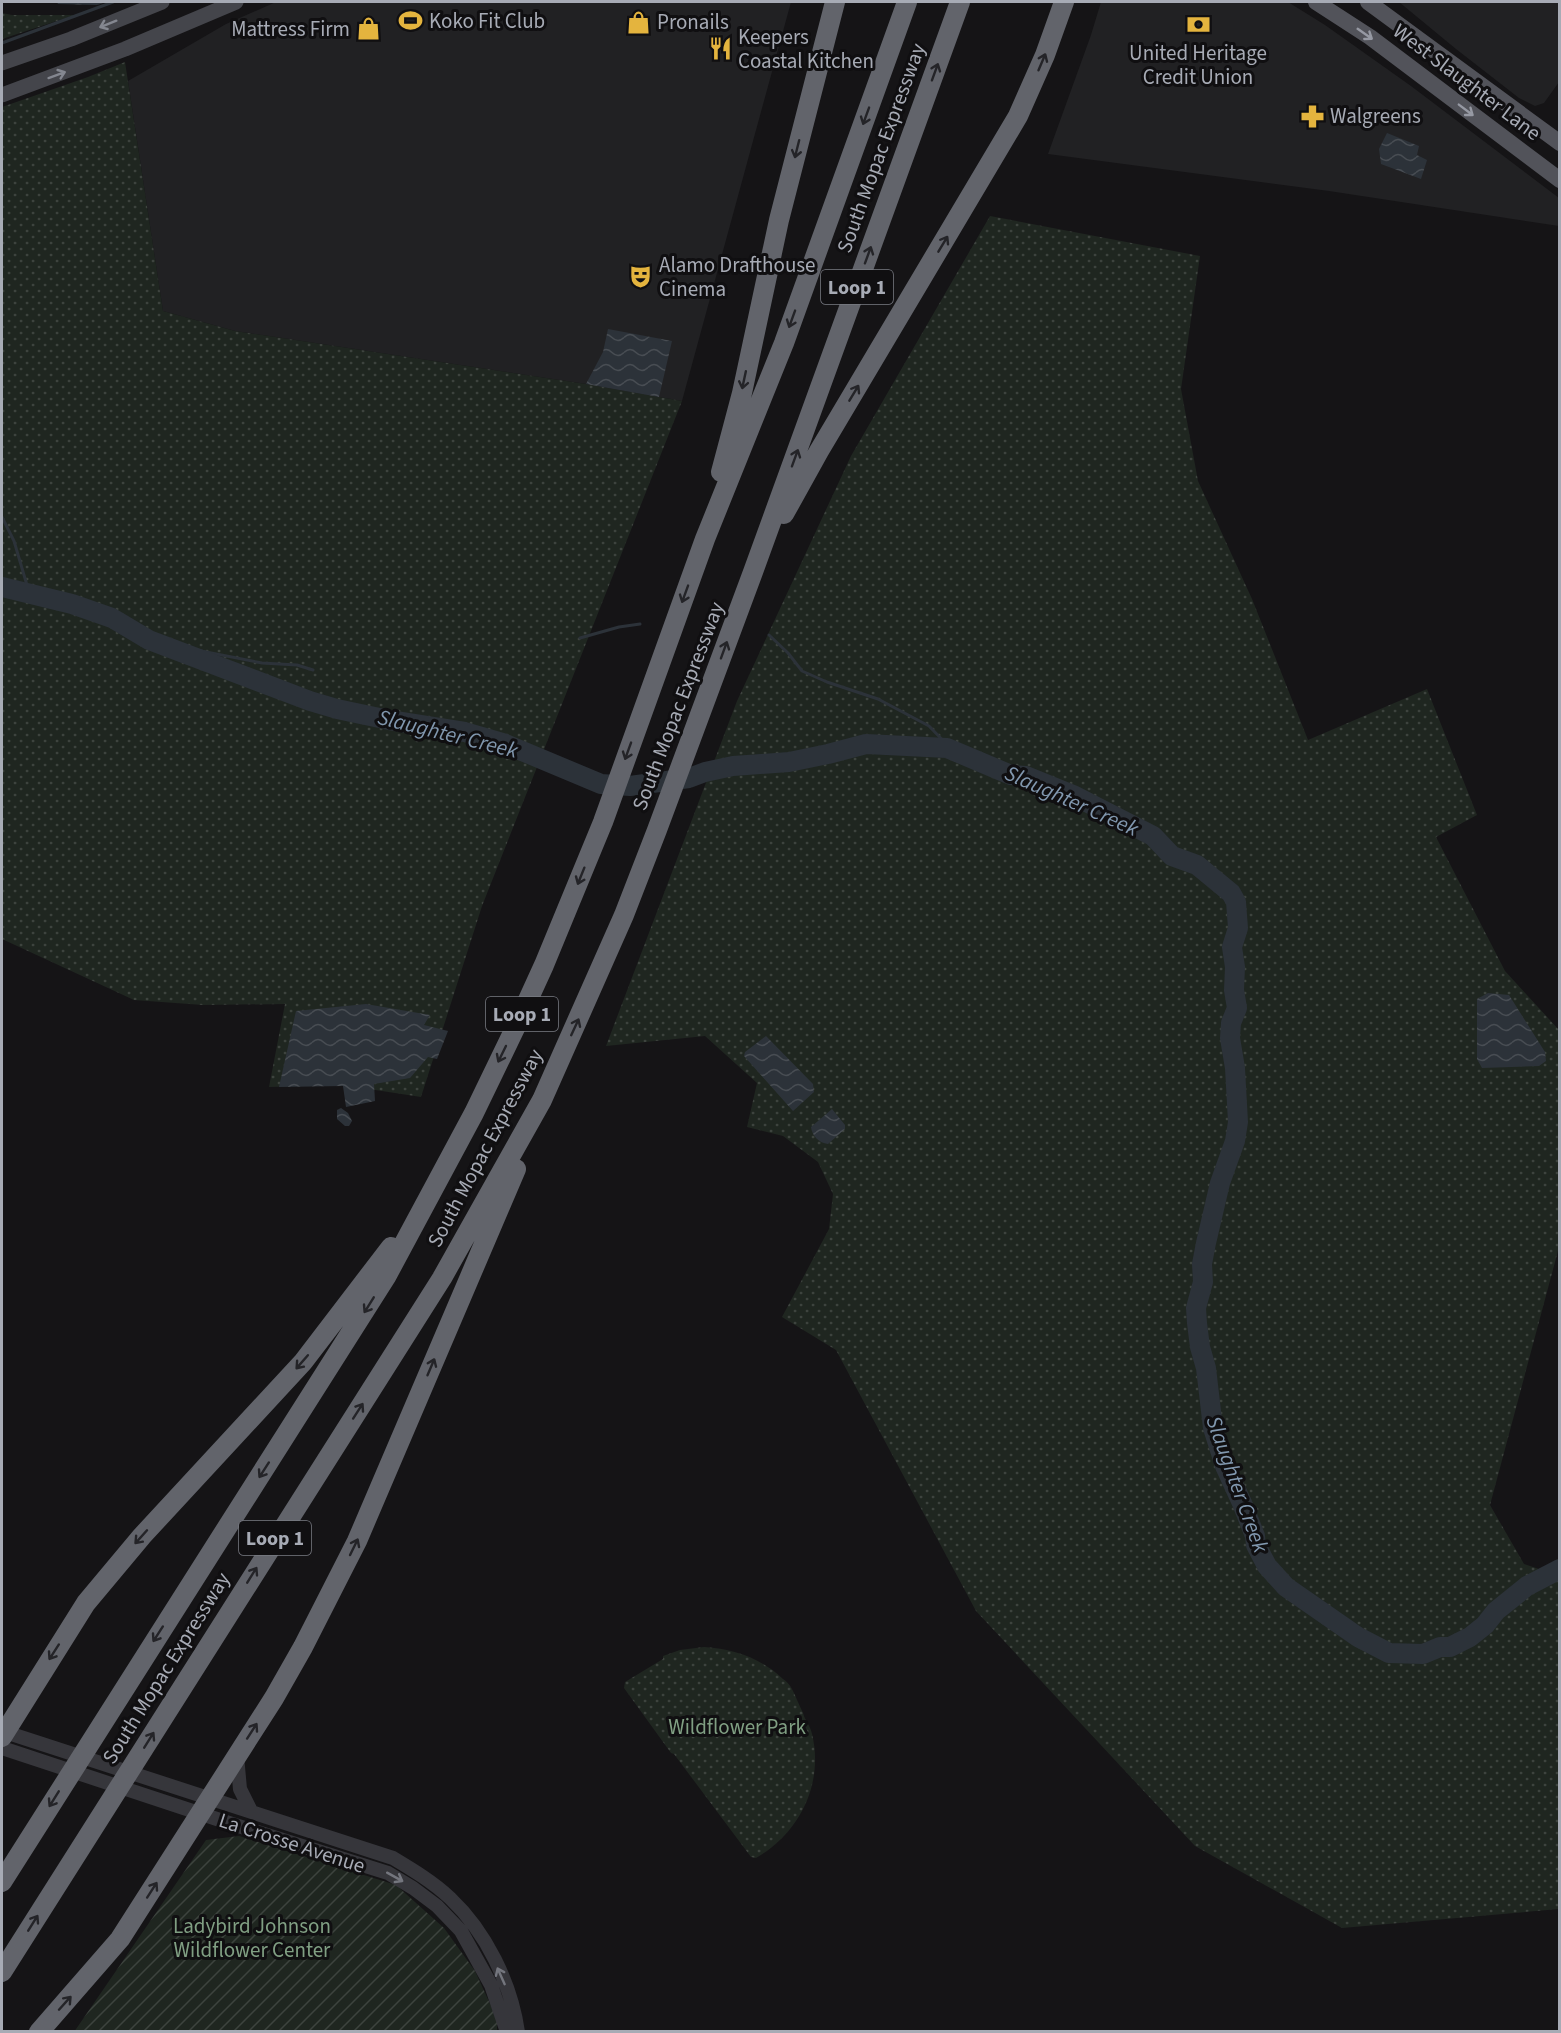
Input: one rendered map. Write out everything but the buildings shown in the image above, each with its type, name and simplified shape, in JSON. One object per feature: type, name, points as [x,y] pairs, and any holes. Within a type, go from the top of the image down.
[{"type":"highway","points":[[705,539],[711,507],[742,393],[779,220],[835,2]]},
{"type":"highway","name":"South Mopac Expressway","points":[[2,1882],[386,1277],[474,1113],[518,1022],[549,954],[603,822],[705,539],[784,343],[907,2]]},
{"type":"highway","name":"South Mopac Expressway","points":[[2,1972],[442,1278],[542,1100],[624,915],[657,830],[960,2]]},
{"type":"highway","points":[[753,572],[819,451],[1018,116],[1045,55],[1064,2]]},
{"type":"highway","points":[[39,2031],[120,1939],[184,1841],[298,1657],[357,1541],[522,1156],[542,1100]]},
{"type":"highway","points":[[2,1737],[86,1603],[142,1536],[303,1362],[427,1199]]},
{"type":"main road","points":[[2,63],[71,39],[162,2]]},
{"type":"main road","points":[[2,95],[125,49],[236,2]]},
{"type":"main road","name":"West Slaughter Lane","points":[[1316,2],[1378,44],[1560,180]]},
{"type":"main road","points":[[1354,2],[1406,39],[1426,44]]},
{"type":"main road","name":"West Slaughter Lane","points":[[1368,2],[1560,143]]},
{"type":"street","name":"La Crosse Avenue","points":[[2,1737],[45,1744],[166,1784],[205,1806],[388,1873],[437,1906],[453,1922],[471,1946],[491,1985],[507,2031]]},
{"type":"street","name":"La Crosse Avenue","points":[[2,1737],[39,1760],[161,1801],[251,1811],[393,1858],[451,1898],[482,1938],[510,1995],[518,2031]]},
{"type":"street","points":[[238,1754],[237,1772],[240,1789],[251,1811]]},
{"type":"shaded area","points":[[276,2],[791,2],[682,401],[586,384],[235,331],[163,311],[128,81],[226,24]]},
{"type":"shaded area","points":[[1101,2],[1288,2],[1325,25],[1411,86],[1559,198],[1559,226],[1329,191],[1048,154]]},
{"type":"shaded area","points":[[1399,2],[1559,2],[1559,82],[1544,103],[1535,106],[1519,98]]},
{"type":"green space","points":[[2,13],[12,15],[75,15],[2,39]]},
{"type":"green space","points":[[125,62],[163,311],[235,331],[586,384],[682,401],[482,906],[421,1097],[343,1085],[269,1087],[285,1004],[203,1005],[134,1000],[2,939],[2,107]]},
{"type":"green space","points":[[990,216],[1200,256],[1181,389],[1198,481],[1252,599],[1308,740],[1427,689],[1477,815],[1436,837],[1505,971],[1559,1030],[1559,1247],[1490,1505],[1524,1564],[1551,1573],[1559,1571],[1559,1909],[1342,1928],[1195,1846],[976,1611],[836,1350],[782,1317],[829,1229],[833,1194],[818,1162],[783,1136],[747,1127],[757,1083],[705,1036],[606,1046],[737,701],[851,456]]},
{"type":"green space","name":"Wildflower Park","points":[[704,1647],[746,1656],[775,1672],[791,1688],[812,1734],[815,1752],[814,1771],[805,1805],[785,1835],[772,1848],[756,1858],[751,1857],[624,1688],[625,1682],[663,1659],[663,1656],[680,1650]]},
{"type":"green space","name":"Ladybird Johnson Wildflower Center","points":[[239,1836],[396,1885],[444,1928],[475,1971],[497,2019],[497,2031],[74,2032],[206,1840]]},
{"type":"water","points":[[57,2],[106,2],[97,5],[58,4]]},
{"type":"water","points":[[1387,133],[1419,146],[1417,155],[1427,160],[1421,179],[1381,164],[1379,149]]},
{"type":"water","points":[[608,329],[672,341],[659,397],[586,384],[603,352]]},
{"type":"water","points":[[1488,993],[1509,995],[1545,1052],[1546,1061],[1539,1066],[1482,1068],[1477,1059],[1477,999]]},
{"type":"water","points":[[366,1004],[430,1015],[424,1025],[448,1031],[437,1059],[428,1057],[410,1078],[374,1084],[375,1101],[346,1107],[343,1086],[279,1087],[296,1011]]},
{"type":"water","points":[[766,1036],[813,1084],[814,1092],[793,1111],[744,1056],[745,1052]]},
{"type":"water","points":[[341,1108],[348,1113],[352,1121],[349,1126],[345,1126],[337,1119],[337,1110]]},
{"type":"water","points":[[832,1109],[845,1125],[845,1129],[828,1144],[816,1138],[811,1127]]},
{"type":"waterway","points":[[2,43],[113,2]]},
{"type":"waterway","points":[[2,517],[14,541],[29,592]]},
{"type":"waterway","name":"Slaughter Creek","points":[[2,587],[72,604],[112,618],[149,640],[310,701],[389,720],[465,732],[503,743],[601,784],[630,786],[689,778],[733,766],[789,762],[866,744],[947,748],[1011,775],[1026,776],[1073,795],[1153,836],[1172,856],[1197,865],[1231,893],[1236,902],[1238,928],[1232,947],[1237,1008],[1231,1023],[1230,1038],[1235,1068],[1238,1122],[1235,1141],[1220,1183],[1206,1243],[1202,1264],[1203,1282],[1196,1308],[1213,1428],[1225,1466],[1255,1536],[1256,1545],[1267,1566],[1286,1587],[1358,1637],[1389,1653],[1423,1654],[1440,1647],[1450,1647],[1470,1637],[1485,1625],[1496,1611],[1527,1586],[1560,1569]]},
{"type":"waterway","points":[[580,638],[619,627],[640,624]]},
{"type":"waterway","points":[[769,635],[788,653],[802,671],[878,699],[929,726],[954,752]]},
{"type":"waterway","points":[[190,656],[196,650],[262,663],[297,665],[313,670]]},
{"type":"place","name":"Koko Fit Club","points":[[411,21]]},
{"type":"place","name":"Pronails","points":[[639,22]]},
{"type":"place","name":"United Heritage Credit Union","points":[[1198,25]]},
{"type":"place","name":"Mattress Firm","points":[[368,29]]},
{"type":"place","name":"Keepers Coastal Kitchen","points":[[720,49]]},
{"type":"place","name":"Walgreens","points":[[1312,116]]},
{"type":"place","name":"Alamo Drafthouse Cinema","points":[[641,277]]}]
